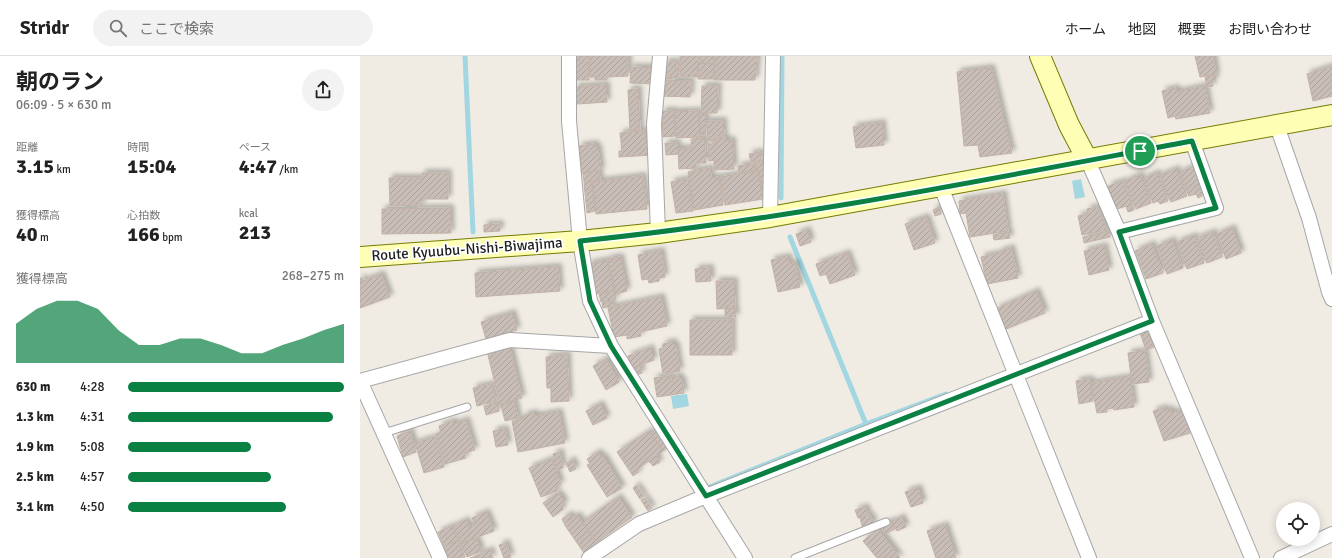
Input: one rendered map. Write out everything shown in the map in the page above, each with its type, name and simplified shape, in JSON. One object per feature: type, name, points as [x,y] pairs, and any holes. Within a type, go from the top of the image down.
[{"type":"main road","points":[[1040,56],[1069,125],[1088,161]]},
{"type":"main road","name":"Route Kyuubu-Nishi-Biwajima","points":[[360,257],[580,241],[658,233],[770,218],[1088,161],[1332,115]]},
{"type":"street","points":[[569,56],[569,121],[580,241],[590,301],[611,346],[745,558]]},
{"type":"street","points":[[658,233],[654,124],[660,56]]},
{"type":"street","points":[[770,218],[773,56]]},
{"type":"street","points":[[1277,126],[1309,218],[1328,292],[1332,299]]},
{"type":"street","points":[[1119,232],[1216,208],[1192,141]]},
{"type":"street","points":[[1088,161],[1119,232],[1152,321],[1252,558]]},
{"type":"street","points":[[941,187],[1089,558]]},
{"type":"street","points":[[589,558],[640,524],[706,496],[1152,321]]},
{"type":"street","points":[[440,558],[360,381],[510,340],[611,346]]},
{"type":"street","points":[[1281,558],[1332,534]]},
{"type":"lane","points":[[384,433],[467,407]]},
{"type":"lane","points":[[795,558],[886,522]]},
{"type":"water","points":[[1081,179],[1085,197],[1075,199],[1072,181]]},
{"type":"water","points":[[687,394],[689,406],[673,409],[671,396]]},
{"type":"building","points":[[575,56],[589,56],[589,80],[575,80]]},
{"type":"building","points":[[590,56],[628,56],[628,76],[607,77],[607,80],[595,80],[595,77],[590,77]]},
{"type":"building","points":[[680,56],[698,56],[697,77],[680,76]]},
{"type":"building","points":[[701,56],[714,56],[713,64],[700,63]]},
{"type":"building","points":[[715,56],[760,56],[757,57],[755,80],[714,80]]},
{"type":"building","points":[[1195,56],[1213,56],[1216,74],[1200,77]]},
{"type":"building","points":[[665,62],[679,62],[678,78],[665,77]]},
{"type":"building","points":[[698,63],[714,64],[713,79],[698,79]]},
{"type":"building","points":[[1332,66],[1332,96],[1313,101],[1307,74]]},
{"type":"building","points":[[631,67],[653,68],[652,84],[630,83]]},
{"type":"building","points":[[991,68],[1012,153],[980,157],[978,145],[964,146],[957,72]]},
{"type":"building","points":[[1215,75],[1216,79],[1212,80],[1213,86],[1207,87],[1205,77]]},
{"type":"building","points":[[661,80],[691,81],[690,97],[660,96]]},
{"type":"building","points":[[606,85],[607,102],[577,104],[575,87]]},
{"type":"building","points":[[702,86],[718,86],[717,113],[701,113]]},
{"type":"building","points":[[1205,86],[1210,113],[1176,119],[1175,116],[1168,118],[1162,91],[1176,88],[1177,92]]},
{"type":"building","points":[[638,89],[640,130],[630,131],[628,90]]},
{"type":"building","points":[[662,111],[674,111],[675,136],[663,137]]},
{"type":"building","points":[[698,111],[700,137],[676,138],[675,112]]},
{"type":"building","points":[[705,113],[706,134],[701,135],[699,114]]},
{"type":"building","points":[[707,121],[723,121],[724,136],[715,136],[715,140],[708,141]]},
{"type":"building","points":[[882,123],[884,145],[856,148],[853,127]]},
{"type":"building","points":[[645,131],[646,141],[652,140],[653,155],[619,157],[619,151],[622,151],[620,133]]},
{"type":"building","points":[[725,137],[725,141],[732,140],[734,169],[714,170],[714,160],[709,161],[708,144],[713,144],[713,141],[716,141],[716,138]]},
{"type":"building","points":[[704,138],[706,163],[696,163],[696,168],[679,169],[678,149],[692,148],[691,139]]},
{"type":"building","points":[[665,143],[677,143],[678,154],[666,155]]},
{"type":"building","points":[[595,144],[596,148],[598,148],[601,170],[581,173],[579,146]]},
{"type":"building","points":[[760,152],[761,160],[751,162],[749,154]]},
{"type":"building","points":[[764,162],[765,189],[762,190],[759,170],[756,171],[755,163]]},
{"type":"building","points":[[754,164],[755,170],[739,173],[738,166]]},
{"type":"building","points":[[1195,166],[1206,194],[1198,198],[1196,194],[1189,196],[1180,172]]},
{"type":"building","points":[[710,168],[711,178],[719,177],[723,205],[694,210],[688,172]]},
{"type":"building","points":[[1176,169],[1187,196],[1171,202],[1160,175]]},
{"type":"building","points":[[599,171],[600,180],[584,182],[583,173]]},
{"type":"building","points":[[758,171],[763,199],[725,205],[720,177]]},
{"type":"building","points":[[422,173],[448,173],[448,199],[422,199],[422,205],[390,206],[389,178],[422,178]]},
{"type":"building","points":[[1157,173],[1168,201],[1160,204],[1158,201],[1153,203],[1144,178]]},
{"type":"building","points":[[1140,175],[1151,203],[1136,209],[1125,181]]},
{"type":"building","points":[[643,176],[647,209],[596,214],[593,182]]},
{"type":"building","points":[[688,179],[693,211],[676,213],[671,182]]},
{"type":"building","points":[[1123,181],[1134,210],[1128,212],[1126,206],[1117,209],[1108,186]]},
{"type":"building","points":[[592,182],[595,211],[587,213],[584,183]]},
{"type":"building","points":[[1003,194],[1008,231],[970,237],[966,213],[960,214],[959,201]]},
{"type":"building","points":[[939,207],[941,214],[935,216],[933,210]]},
{"type":"building","points":[[1098,207],[1099,211],[1101,211],[1106,230],[1082,235],[1078,216],[1088,214],[1087,209]]},
{"type":"building","points":[[450,208],[451,233],[382,234],[382,209]]},
{"type":"building","points":[[926,217],[935,243],[914,250],[905,224]]},
{"type":"building","points":[[500,224],[500,231],[484,232],[484,225]]},
{"type":"building","points":[[1232,228],[1241,253],[1226,259],[1217,234]]},
{"type":"building","points":[[807,230],[811,242],[800,246],[796,234]]},
{"type":"building","points":[[1109,231],[1110,237],[1084,243],[1083,237]]},
{"type":"building","points":[[1009,232],[1010,238],[994,240],[993,235]]},
{"type":"building","points":[[1213,232],[1222,257],[1207,263],[1197,238]]},
{"type":"building","points":[[1194,236],[1204,263],[1187,269],[1177,242]]},
{"type":"building","points":[[1172,240],[1183,268],[1167,274],[1157,246]]},
{"type":"building","points":[[1152,244],[1163,273],[1146,279],[1135,251]]},
{"type":"building","points":[[1104,246],[1109,270],[1089,275],[1084,251]]},
{"type":"building","points":[[1011,248],[1018,278],[987,284],[981,257],[1000,253],[1000,251]]},
{"type":"building","points":[[661,251],[665,277],[659,278],[659,281],[649,283],[648,279],[642,280],[638,255]]},
{"type":"building","points":[[847,253],[855,275],[830,284],[826,274],[820,276],[816,264]]},
{"type":"building","points":[[620,257],[627,291],[616,294],[608,259]]},
{"type":"building","points":[[788,257],[789,264],[795,263],[800,287],[778,292],[771,260]]},
{"type":"building","points":[[607,260],[614,290],[595,294],[588,264]]},
{"type":"building","points":[[558,267],[560,291],[476,297],[475,273]]},
{"type":"building","points":[[710,268],[711,281],[696,282],[695,269]]},
{"type":"building","points":[[381,274],[390,297],[360,308],[360,278],[362,278],[363,281]]},
{"type":"building","points":[[716,281],[734,281],[735,308],[717,309]]},
{"type":"building","points":[[615,291],[616,299],[601,302],[599,294]]},
{"type":"building","points":[[1036,291],[1045,313],[1004,330],[996,309]]},
{"type":"building","points":[[661,297],[667,326],[640,332],[641,336],[627,339],[627,335],[614,337],[608,308]]},
{"type":"building","points":[[611,301],[612,306],[603,308],[602,303]]},
{"type":"building","points":[[725,309],[735,309],[736,317],[725,317]]},
{"type":"building","points":[[512,313],[517,330],[486,339],[481,322]]},
{"type":"building","points":[[690,320],[732,320],[732,355],[690,355]]},
{"type":"building","points":[[1147,330],[1154,347],[1146,350],[1140,333]]},
{"type":"building","points":[[673,342],[674,346],[676,346],[680,371],[663,374],[659,349],[663,348],[663,344]]},
{"type":"building","points":[[509,345],[522,398],[500,404],[487,351]]},
{"type":"building","points":[[650,348],[654,360],[632,368],[628,356]]},
{"type":"building","points":[[1145,351],[1149,382],[1132,384],[1128,353]]},
{"type":"building","points":[[567,355],[569,401],[551,402],[551,388],[547,388],[546,357]]},
{"type":"building","points":[[606,359],[619,382],[606,390],[593,366]]},
{"type":"building","points":[[640,366],[642,373],[636,375],[633,368]]},
{"type":"building","points":[[670,376],[671,382],[673,382],[672,377],[679,376],[680,380],[682,380],[684,393],[657,397],[654,378]]},
{"type":"building","points":[[1130,377],[1134,407],[1114,410],[1114,408],[1107,409],[1107,412],[1097,413],[1091,383]]},
{"type":"building","points":[[1090,379],[1093,401],[1079,404],[1076,381]]},
{"type":"building","points":[[492,384],[496,401],[477,406],[473,388]]},
{"type":"building","points":[[514,401],[518,418],[505,421],[501,405]]},
{"type":"building","points":[[497,403],[499,411],[486,415],[484,406]]},
{"type":"building","points":[[600,404],[607,418],[593,425],[586,411]]},
{"type":"building","points":[[1164,408],[1165,411],[1170,409],[1172,413],[1183,410],[1190,433],[1164,441],[1153,411]]},
{"type":"building","points":[[559,412],[565,443],[518,452],[512,421],[525,418],[524,415],[534,413],[535,416]]},
{"type":"building","points":[[466,420],[475,450],[464,453],[466,458],[445,464],[436,434],[441,432],[439,426],[453,421],[454,424]]},
{"type":"building","points":[[505,429],[508,445],[496,447],[493,431]]},
{"type":"building","points":[[657,429],[669,447],[663,451],[651,433]]},
{"type":"building","points":[[410,431],[416,452],[403,457],[397,436]]},
{"type":"building","points":[[649,431],[663,451],[656,456],[660,462],[653,466],[649,461],[637,469],[639,472],[633,476],[617,452]]},
{"type":"building","points":[[435,437],[444,467],[424,473],[415,443]]},
{"type":"building","points":[[560,452],[563,468],[557,470],[553,454]]},
{"type":"building","points":[[598,452],[601,457],[603,456],[622,488],[607,497],[587,465],[590,464],[587,459]]},
{"type":"building","points":[[551,459],[561,484],[556,486],[557,491],[541,497],[529,468]]},
{"type":"building","points":[[572,460],[576,469],[570,472],[566,463]]},
{"type":"building","points":[[636,485],[644,496],[640,499],[633,488]]},
{"type":"building","points":[[918,488],[923,503],[911,507],[905,492]]},
{"type":"building","points":[[558,493],[565,503],[561,506],[563,509],[553,517],[543,503]]},
{"type":"building","points":[[618,497],[632,517],[597,542],[583,522]]},
{"type":"building","points":[[645,498],[652,508],[648,511],[641,500]]},
{"type":"building","points":[[865,507],[868,514],[858,518],[855,510]]},
{"type":"building","points":[[486,512],[494,531],[461,543],[453,526],[466,520],[469,527],[475,524],[472,518]]},
{"type":"building","points":[[569,514],[572,518],[564,523],[562,519]]},
{"type":"building","points":[[577,515],[597,544],[584,553],[564,524]]},
{"type":"building","points":[[870,515],[874,524],[863,529],[860,518]]},
{"type":"building","points":[[901,517],[906,527],[897,531],[892,522]]},
{"type":"building","points":[[891,521],[895,529],[885,534],[881,525]]},
{"type":"building","points":[[945,525],[956,558],[936,558],[927,531]]},
{"type":"building","points":[[452,526],[458,540],[444,546],[438,532]]},
{"type":"building","points":[[878,529],[900,558],[877,558],[863,541]]},
{"type":"building","points":[[476,538],[481,551],[467,557],[461,544]]},
{"type":"building","points":[[458,541],[465,557],[449,558],[444,547]]},
{"type":"building","points":[[506,543],[511,557],[504,558],[499,545]]},
{"type":"building","points":[[490,550],[493,558],[470,558]]},
{"type":"waterway","points":[[465,56],[473,232]]},
{"type":"waterway","points":[[781,198],[782,56]]},
{"type":"waterway","points":[[790,237],[866,424],[946,394]]},
{"type":"waterway","points":[[707,488],[866,424]]},
{"type":"route","points":[[1192,141],[1216,208],[1119,232],[1152,321],[706,496],[611,346],[590,301],[580,241],[658,233],[770,218],[1140,151],[1192,141]]}]
